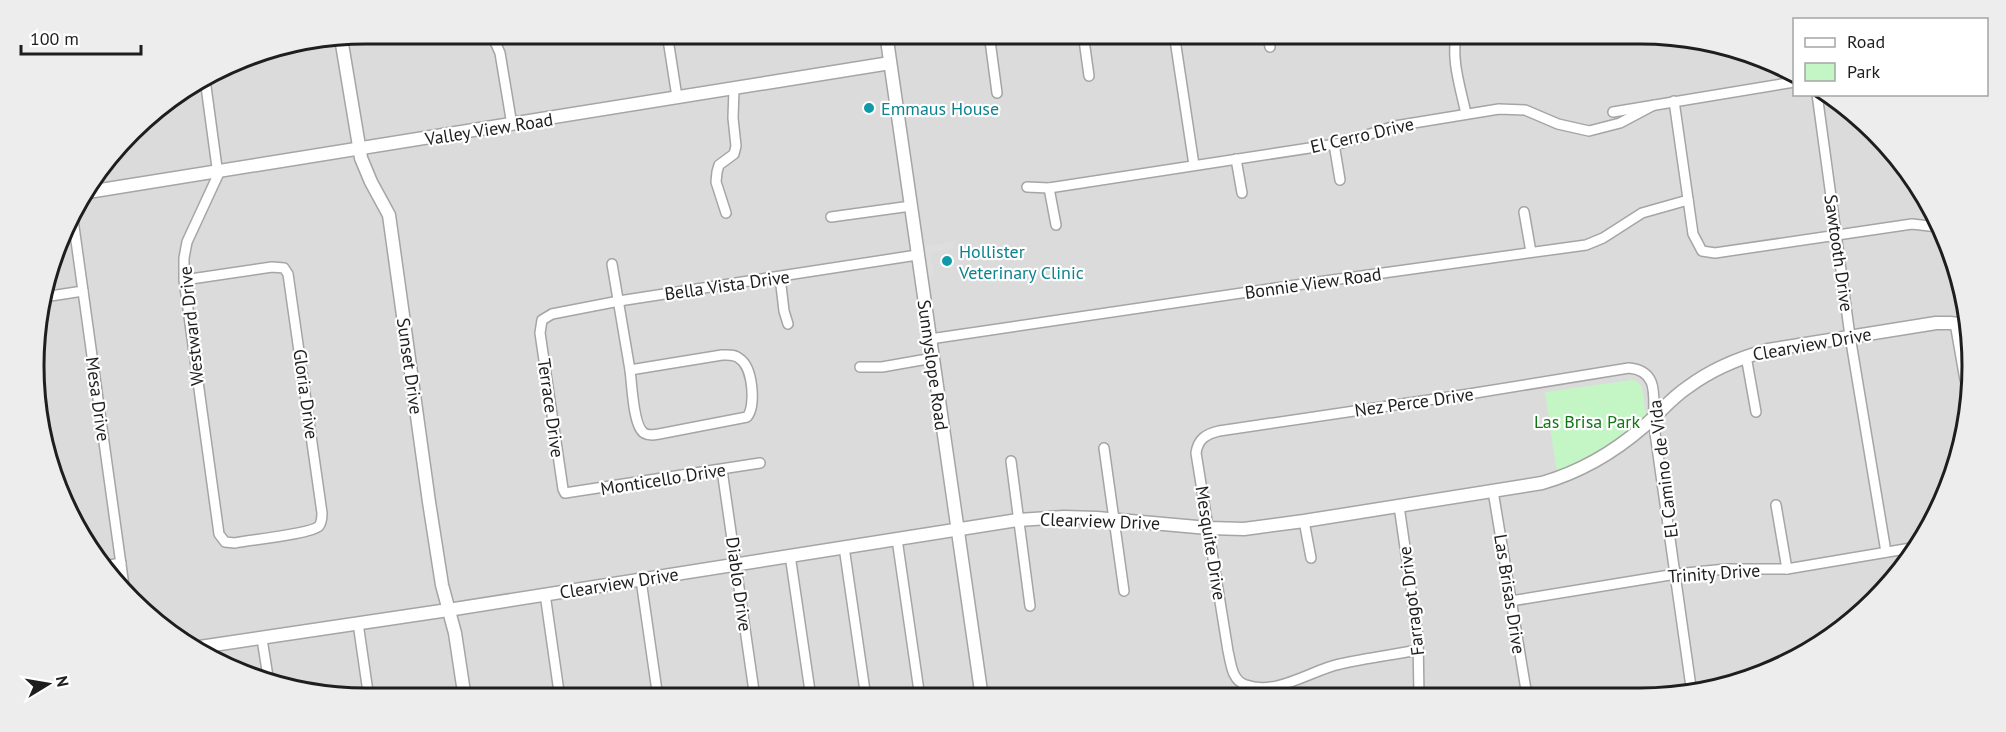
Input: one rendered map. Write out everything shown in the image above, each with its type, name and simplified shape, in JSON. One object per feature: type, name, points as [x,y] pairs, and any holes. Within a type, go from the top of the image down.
[{"type":"street","name":"Sunset Drive","points":[[342,44],[359,150],[371,182],[388,214],[442,585],[455,633],[463,688]]},
{"type":"street","points":[[496,44],[500,54],[512,125]]},
{"type":"street","points":[[669,44],[677,97]]},
{"type":"street","name":"Sunnyslope Road","points":[[887,44],[981,688]]},
{"type":"street","points":[[990,44],[997,93]]},
{"type":"street","points":[[1085,44],[1089,76]]},
{"type":"street","points":[[1176,44],[1194,165]]},
{"type":"street","points":[[1455,44],[1456,62],[1466,114]]},
{"type":"street","name":"Valley View Road","points":[[96,191],[890,63]]},
{"type":"street","name":"El Cerro Drive","points":[[1613,112],[1792,82]]},
{"type":"street","name":"Westward Drive","points":[[206,86],[218,171],[187,242],[184,280],[218,529],[221,539],[225,542]]},
{"type":"street","points":[[726,213],[716,182],[719,165],[734,154],[736,146],[733,118],[734,89]]},
{"type":"street","name":"Sawtooth Drive","points":[[1816,96],[1850,336],[1886,552]]},
{"type":"street","points":[[1674,101],[1693,234],[1702,251],[1714,253],[1917,223],[1930,226]]},
{"type":"street","name":"El Cerro Drive","points":[[1027,187],[1049,188],[1334,144],[1395,126],[1466,114],[1516,109],[1533,112],[1558,124],[1589,131],[1620,123],[1654,105]]},
{"type":"street","points":[[1334,144],[1340,180]]},
{"type":"street","points":[[1236,159],[1242,193]]},
{"type":"street","points":[[1049,188],[1056,225]]},
{"type":"street","name":"Bonnie View Road","points":[[930,339],[1586,245],[1603,238],[1642,213],[1688,200]]},
{"type":"street","points":[[831,217],[911,206]]},
{"type":"street","points":[[1524,212],[1531,252]]},
{"type":"street","name":"Mesa Drive","points":[[74,229],[123,578]]},
{"type":"street","name":"Bella Vista Drive","points":[[540,322],[544,317],[552,314],[618,301],[917,255]]},
{"type":"street","points":[[612,264],[638,425],[644,434],[659,434],[745,419],[751,412],[752,394],[748,370],[735,356],[722,355],[630,370]]},
{"type":"street","name":"Gloria Drive","points":[[184,280],[279,267],[287,271],[290,280],[322,513],[321,523],[313,529],[299,532],[235,543],[225,542]]},
{"type":"street","points":[[780,277],[788,324]]},
{"type":"street","points":[[51,296],[83,291]]},
{"type":"street","name":"Terrace Drive","points":[[540,322],[565,493]]},
{"type":"street","name":"Clearview Drive","points":[[207,646],[1017,520],[1064,517],[1244,529],[1542,483],[1575,472],[1624,444],[1688,387],[1711,372],[1746,356],[1850,336],[1936,323],[1960,324]]},
{"type":"street","points":[[1955,323],[1962,363]]},
{"type":"street","points":[[1746,356],[1756,412]]},
{"type":"street","points":[[860,367],[882,367],[933,358]]},
{"type":"street","name":"El Camino de Vida","points":[[1626,369],[1637,369],[1649,378],[1654,399],[1654,418],[1691,684]]},
{"type":"street","name":"Nez Perce Drive","points":[[1203,437],[1219,431],[1626,369]]},
{"type":"street","name":"Mesquite Drive","points":[[1203,437],[1197,445],[1197,453],[1228,651],[1237,680],[1246,685],[1266,687],[1339,664],[1418,650]]},
{"type":"street","points":[[1104,448],[1124,591]]},
{"type":"street","points":[[1011,461],[1030,606]]},
{"type":"street","name":"Monticello Drive","points":[[565,493],[760,463]]},
{"type":"street","name":"Diablo Drive","points":[[722,470],[754,688]]},
{"type":"street","name":"Las Brisas Drive","points":[[1493,491],[1526,688]]},
{"type":"street","points":[[1776,505],[1787,569]]},
{"type":"street","name":"Farragot Drive","points":[[1399,506],[1415,614],[1419,688]]},
{"type":"street","points":[[1304,521],[1311,558]]},
{"type":"street","points":[[897,539],[919,688]]},
{"type":"street","points":[[844,547],[865,688]]},
{"type":"street","name":"Trinity Drive","points":[[1511,601],[1676,574],[1726,569],[1787,569],[1905,549]]},
{"type":"street","points":[[790,555],[809,688]]},
{"type":"street","points":[[112,565],[121,563]]},
{"type":"street","points":[[640,580],[656,688]]},
{"type":"street","points":[[545,594],[558,688]]},
{"type":"street","points":[[358,623],[367,688]]},
{"type":"street","points":[[262,639],[267,673]]},
{"type":"shaded area","points":[[345,44],[1661,44],[1723,54],[1763,68],[1793,83],[1793,96],[1816,96],[1836,110],[1882,153],[1919,205],[1945,262],[1952,283],[1960,324],[1962,387],[1952,449],[1929,509],[1908,545],[1882,579],[1853,608],[1819,634],[1783,655],[1723,678],[1682,686],[1661,688],[345,688],[283,678],[223,655],[187,634],[138,594],[110,562],[77,509],[54,449],[46,408],[44,345],[54,283],[77,223],[110,170],[138,138],[170,110],[223,77],[283,54]]},
{"type":"shaded area","points":[[954,241],[954,248],[930,253],[934,276],[926,278],[920,248]]},
{"type":"green space","name":"Las Brisa Park","points":[[1637,381],[1642,387],[1646,416],[1641,423],[1604,453],[1576,468],[1557,473],[1545,392]]},
{"type":"place","name":"Emmaus House","points":[[869,108]]},
{"type":"place","name":"Hollister Veterinary Clinic","points":[[947,261]]}]
